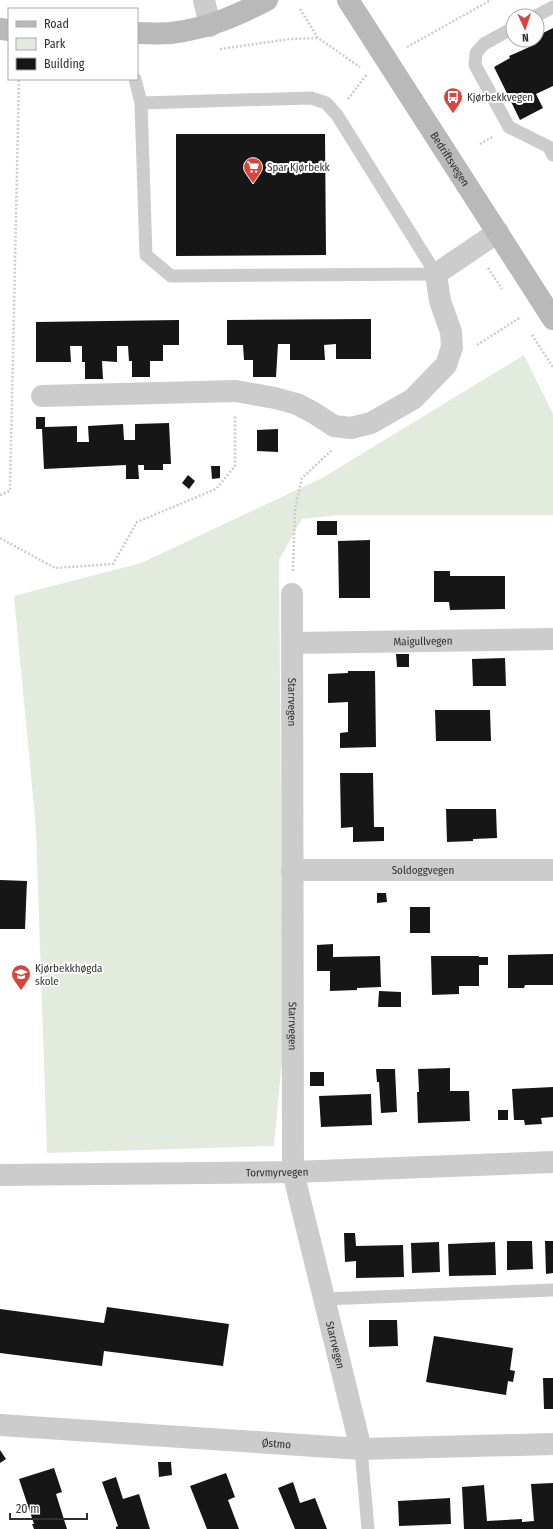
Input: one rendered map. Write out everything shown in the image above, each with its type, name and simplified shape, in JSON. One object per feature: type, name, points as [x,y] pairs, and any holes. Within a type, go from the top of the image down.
[{"type":"street","points":[[204,0],[210,26]]},
{"type":"street","points":[[138,33],[170,33],[210,26],[236,16],[267,0]]},
{"type":"street","name":"Bedriftsvegen","points":[[348,0],[553,319]]},
{"type":"street","points":[[42,396],[236,391],[276,398],[297,404],[334,426],[351,428],[371,423],[413,398],[446,365],[452,347],[451,332],[440,301],[436,274],[498,232]]},
{"type":"street","name":"Starrvegen","points":[[292,594],[293,1172],[361,1449]]},
{"type":"street","name":"Maigullvegen","points":[[293,643],[553,638]]},
{"type":"street","name":"Soldoggvegen","points":[[292,870],[553,870]]},
{"type":"street","name":"Torvmyrvegen","points":[[0,1175],[293,1172],[553,1162]]},
{"type":"street","name":"Østmo","points":[[0,1425],[361,1449],[553,1444]]},
{"type":"lane","points":[[505,32],[484,44],[476,53],[475,65],[509,127],[549,147],[553,155]]},
{"type":"lane","points":[[135,80],[141,103],[146,255],[171,276],[436,274]]},
{"type":"lane","points":[[141,103],[311,98],[326,103],[337,115],[436,274]]},
{"type":"lane","points":[[324,1299],[553,1290]]},
{"type":"lane","points":[[361,1449],[368,1529]]},
{"type":"path","points":[[404,48],[491,0]]},
{"type":"path","points":[[300,9],[318,38],[362,68]]},
{"type":"path","points":[[216,50],[290,39],[318,38]]},
{"type":"path","points":[[337,115],[371,70]]},
{"type":"path","points":[[368,72],[372,79]]},
{"type":"path","points":[[0,495],[10,491],[19,80]]},
{"type":"path","points":[[476,248],[504,292]]},
{"type":"path","points":[[517,311],[525,323]]},
{"type":"path","points":[[446,365],[521,317]]},
{"type":"path","points":[[529,330],[553,366]]},
{"type":"path","points":[[0,538],[55,568],[113,564],[137,522],[216,489],[235,466],[236,391]]},
{"type":"path","points":[[292,594],[295,509],[302,478],[338,445],[351,428]]},
{"type":"green space","points":[[524,355],[553,414],[553,515],[339,515],[302,519],[279,560],[283,1049],[274,1146],[47,1153],[36,829],[14,596],[141,563],[322,478]]},
{"type":"building","points":[[553,28],[553,86],[536,94],[543,108],[520,120],[494,67],[510,58],[509,56],[527,48],[545,48],[545,32]]},
{"type":"building","points":[[176,134],[325,134],[326,255],[176,256]]},
{"type":"building","points":[[371,319],[371,359],[336,359],[336,344],[324,345],[325,360],[290,360],[290,344],[278,344],[276,377],[253,377],[253,360],[244,360],[243,345],[227,345],[227,320]]},
{"type":"building","points":[[179,320],[179,345],[163,345],[163,361],[150,361],[150,377],[132,377],[132,361],[129,361],[128,346],[117,346],[117,362],[102,361],[103,379],[85,379],[85,362],[82,362],[82,346],[70,346],[71,362],[36,362],[36,322]]},
{"type":"building","points":[[36,417],[45,417],[45,427],[77,426],[77,442],[89,442],[88,426],[123,424],[124,440],[135,440],[135,424],[169,423],[171,464],[163,464],[163,470],[144,470],[144,465],[138,465],[139,479],[126,479],[126,465],[44,469],[42,429],[36,429]]},
{"type":"building","points":[[278,429],[278,452],[257,451],[257,430]]},
{"type":"building","points":[[211,466],[220,466],[220,478],[212,479]]},
{"type":"building","points":[[188,475],[195,481],[189,489],[182,483]]},
{"type":"building","points":[[317,521],[337,521],[337,535],[317,535]]},
{"type":"building","points":[[370,540],[370,598],[339,598],[338,541]]},
{"type":"building","points":[[434,571],[450,571],[450,576],[505,576],[505,609],[450,610],[449,602],[434,602]]},
{"type":"building","points":[[396,654],[409,654],[409,667],[397,667]]},
{"type":"building","points":[[505,658],[506,686],[473,686],[472,659]]},
{"type":"building","points":[[348,671],[375,671],[376,747],[340,748],[340,733],[348,732],[348,702],[328,703],[328,674],[348,673]]},
{"type":"building","points":[[435,710],[490,710],[491,741],[436,741]]},
{"type":"building","points":[[340,773],[373,773],[374,827],[384,827],[384,841],[353,842],[353,827],[341,828]]},
{"type":"building","points":[[446,809],[496,809],[497,838],[447,842]]},
{"type":"building","points":[[0,880],[27,881],[25,929],[0,929]]},
{"type":"building","points":[[377,893],[386,893],[387,902],[377,903]]},
{"type":"building","points":[[410,907],[430,907],[430,933],[410,933]]},
{"type":"building","points":[[333,944],[333,957],[380,956],[381,987],[330,991],[330,971],[317,971],[317,945]]},
{"type":"building","points":[[553,954],[553,985],[525,985],[524,988],[508,988],[508,955]]},
{"type":"building","points":[[431,956],[488,957],[488,965],[479,965],[479,986],[459,986],[459,994],[432,995]]},
{"type":"building","points":[[379,991],[401,992],[401,1007],[378,1007]]},
{"type":"building","points":[[450,1068],[450,1091],[469,1091],[470,1121],[418,1123],[418,1069]]},
{"type":"building","points":[[376,1069],[395,1069],[397,1112],[381,1113],[379,1082],[377,1082]]},
{"type":"building","points":[[310,1072],[324,1072],[324,1086],[310,1086]]},
{"type":"building","points":[[553,1087],[553,1117],[541,1118],[542,1124],[525,1125],[524,1120],[514,1120],[512,1089]]},
{"type":"building","points":[[371,1094],[372,1125],[321,1127],[319,1096]]},
{"type":"building","points":[[498,1110],[508,1110],[508,1120],[498,1120]]},
{"type":"building","points":[[344,1233],[355,1233],[356,1246],[403,1245],[404,1277],[356,1278],[356,1261],[345,1262]]},
{"type":"building","points":[[507,1241],[532,1241],[533,1269],[507,1270]]},
{"type":"building","points":[[545,1241],[553,1241],[553,1273],[546,1274]]},
{"type":"building","points":[[439,1242],[440,1272],[412,1273],[411,1243]]},
{"type":"building","points":[[495,1242],[496,1275],[449,1276],[448,1244]]},
{"type":"building","points":[[107,1307],[229,1324],[223,1366],[104,1351],[102,1366],[0,1353],[0,1309],[104,1323]]},
{"type":"building","points":[[369,1320],[397,1320],[398,1346],[369,1347]]},
{"type":"building","points":[[434,1336],[513,1348],[510,1370],[515,1371],[513,1382],[508,1381],[506,1395],[426,1382]]},
{"type":"building","points":[[543,1378],[553,1378],[553,1409],[544,1409]]},
{"type":"building","points":[[0,1450],[6,1459],[0,1463]]},
{"type":"building","points":[[158,1462],[171,1462],[172,1475],[159,1477]]},
{"type":"building","points":[[54,1468],[62,1492],[56,1494],[67,1529],[34,1529],[32,1524],[34,1524],[19,1479]]},
{"type":"building","points":[[226,1473],[235,1497],[228,1500],[239,1529],[207,1529],[190,1486]]},
{"type":"building","points":[[116,1477],[123,1499],[139,1494],[150,1529],[116,1529],[118,1526],[102,1482]]},
{"type":"building","points":[[293,1482],[300,1503],[315,1498],[327,1529],[295,1529],[278,1488]]},
{"type":"building","points":[[553,1483],[553,1529],[464,1529],[462,1487],[484,1485],[487,1521],[522,1519],[522,1522],[534,1521],[531,1484]]},
{"type":"building","points":[[450,1498],[451,1524],[399,1526],[398,1501]]},
{"type":"place","name":"Kjørbekkvegen","points":[[453,114]]},
{"type":"place","name":"Spar Kjørbekk","points":[[253,184]]},
{"type":"place","name":"Kjørbekkhøgda skole","points":[[21,991]]}]
